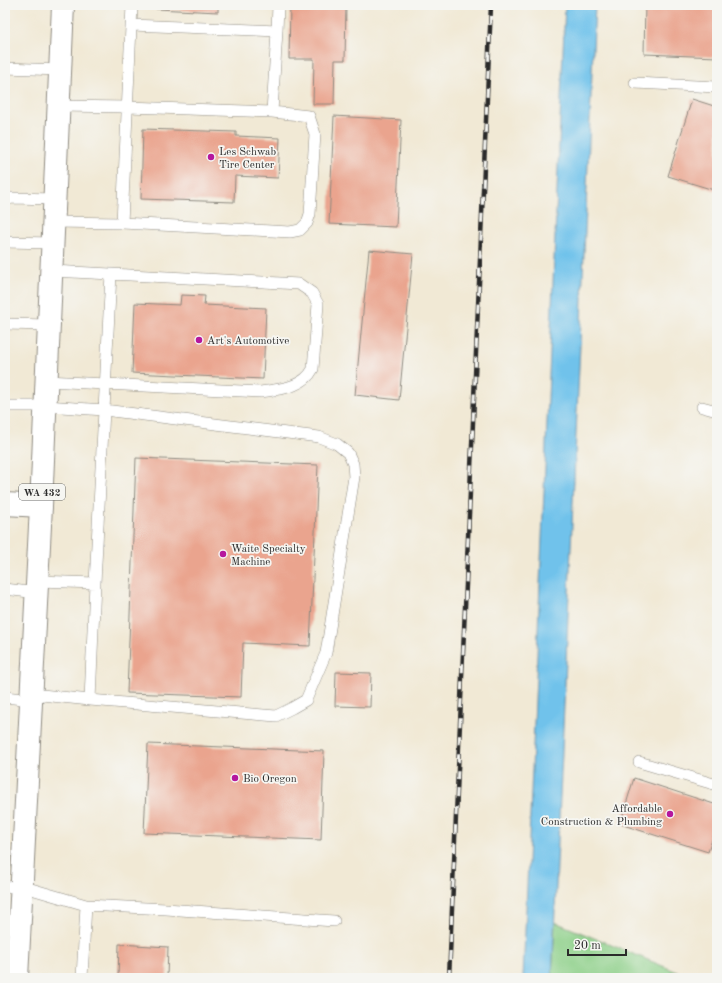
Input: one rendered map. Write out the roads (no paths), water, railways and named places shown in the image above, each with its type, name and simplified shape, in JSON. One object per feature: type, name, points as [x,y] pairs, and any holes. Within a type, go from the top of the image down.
[{"type":"main road","name":"WA 432","points":[[17,978],[13,887],[31,697],[46,406],[63,5]]},
{"type":"main road","points":[[5,504],[41,506]]},
{"type":"lane","points":[[122,223],[132,5]]},
{"type":"lane","points":[[272,112],[278,5]]},
{"type":"lane","points":[[131,25],[277,32]]},
{"type":"lane","points":[[5,68],[60,70]]},
{"type":"lane","points":[[635,82],[717,87]]},
{"type":"lane","points":[[54,222],[122,223],[290,232],[300,230],[307,223],[310,214],[315,134],[309,116],[272,112],[59,106]]},
{"type":"lane","points":[[5,201],[10,198],[55,199]]},
{"type":"lane","points":[[5,242],[52,243]]},
{"type":"lane","points":[[47,381],[261,392],[292,387],[302,381],[313,369],[318,304],[312,293],[299,284],[52,271]]},
{"type":"lane","points":[[90,700],[111,274]]},
{"type":"lane","points":[[5,324],[49,325]]},
{"type":"lane","points":[[5,406],[46,406],[104,410],[319,437],[337,444],[348,453],[353,464],[354,477],[326,653],[306,700],[276,716],[90,700],[5,697]]},
{"type":"lane","points":[[702,407],[717,411]]},
{"type":"lane","points":[[5,589],[95,583]]},
{"type":"lane","points":[[639,762],[717,786]]},
{"type":"lane","points":[[13,887],[86,905],[334,921]]},
{"type":"lane","points":[[82,978],[86,905]]},
{"type":"water","points":[[565,5],[595,5],[552,978],[523,978]]},
{"type":"railway","points":[[449,978],[491,5]]},
{"type":"place","name":"Les Schwab Tire Center","points":[[211,157]]},
{"type":"place","name":"Art's Automotive","points":[[199,340]]},
{"type":"place","name":"Waite Specialty Machine","points":[[223,554]]},
{"type":"place","name":"Bio Oregon","points":[[235,778]]},
{"type":"place","name":"Affordable Construction & Plumbing","points":[[670,814]]}]
